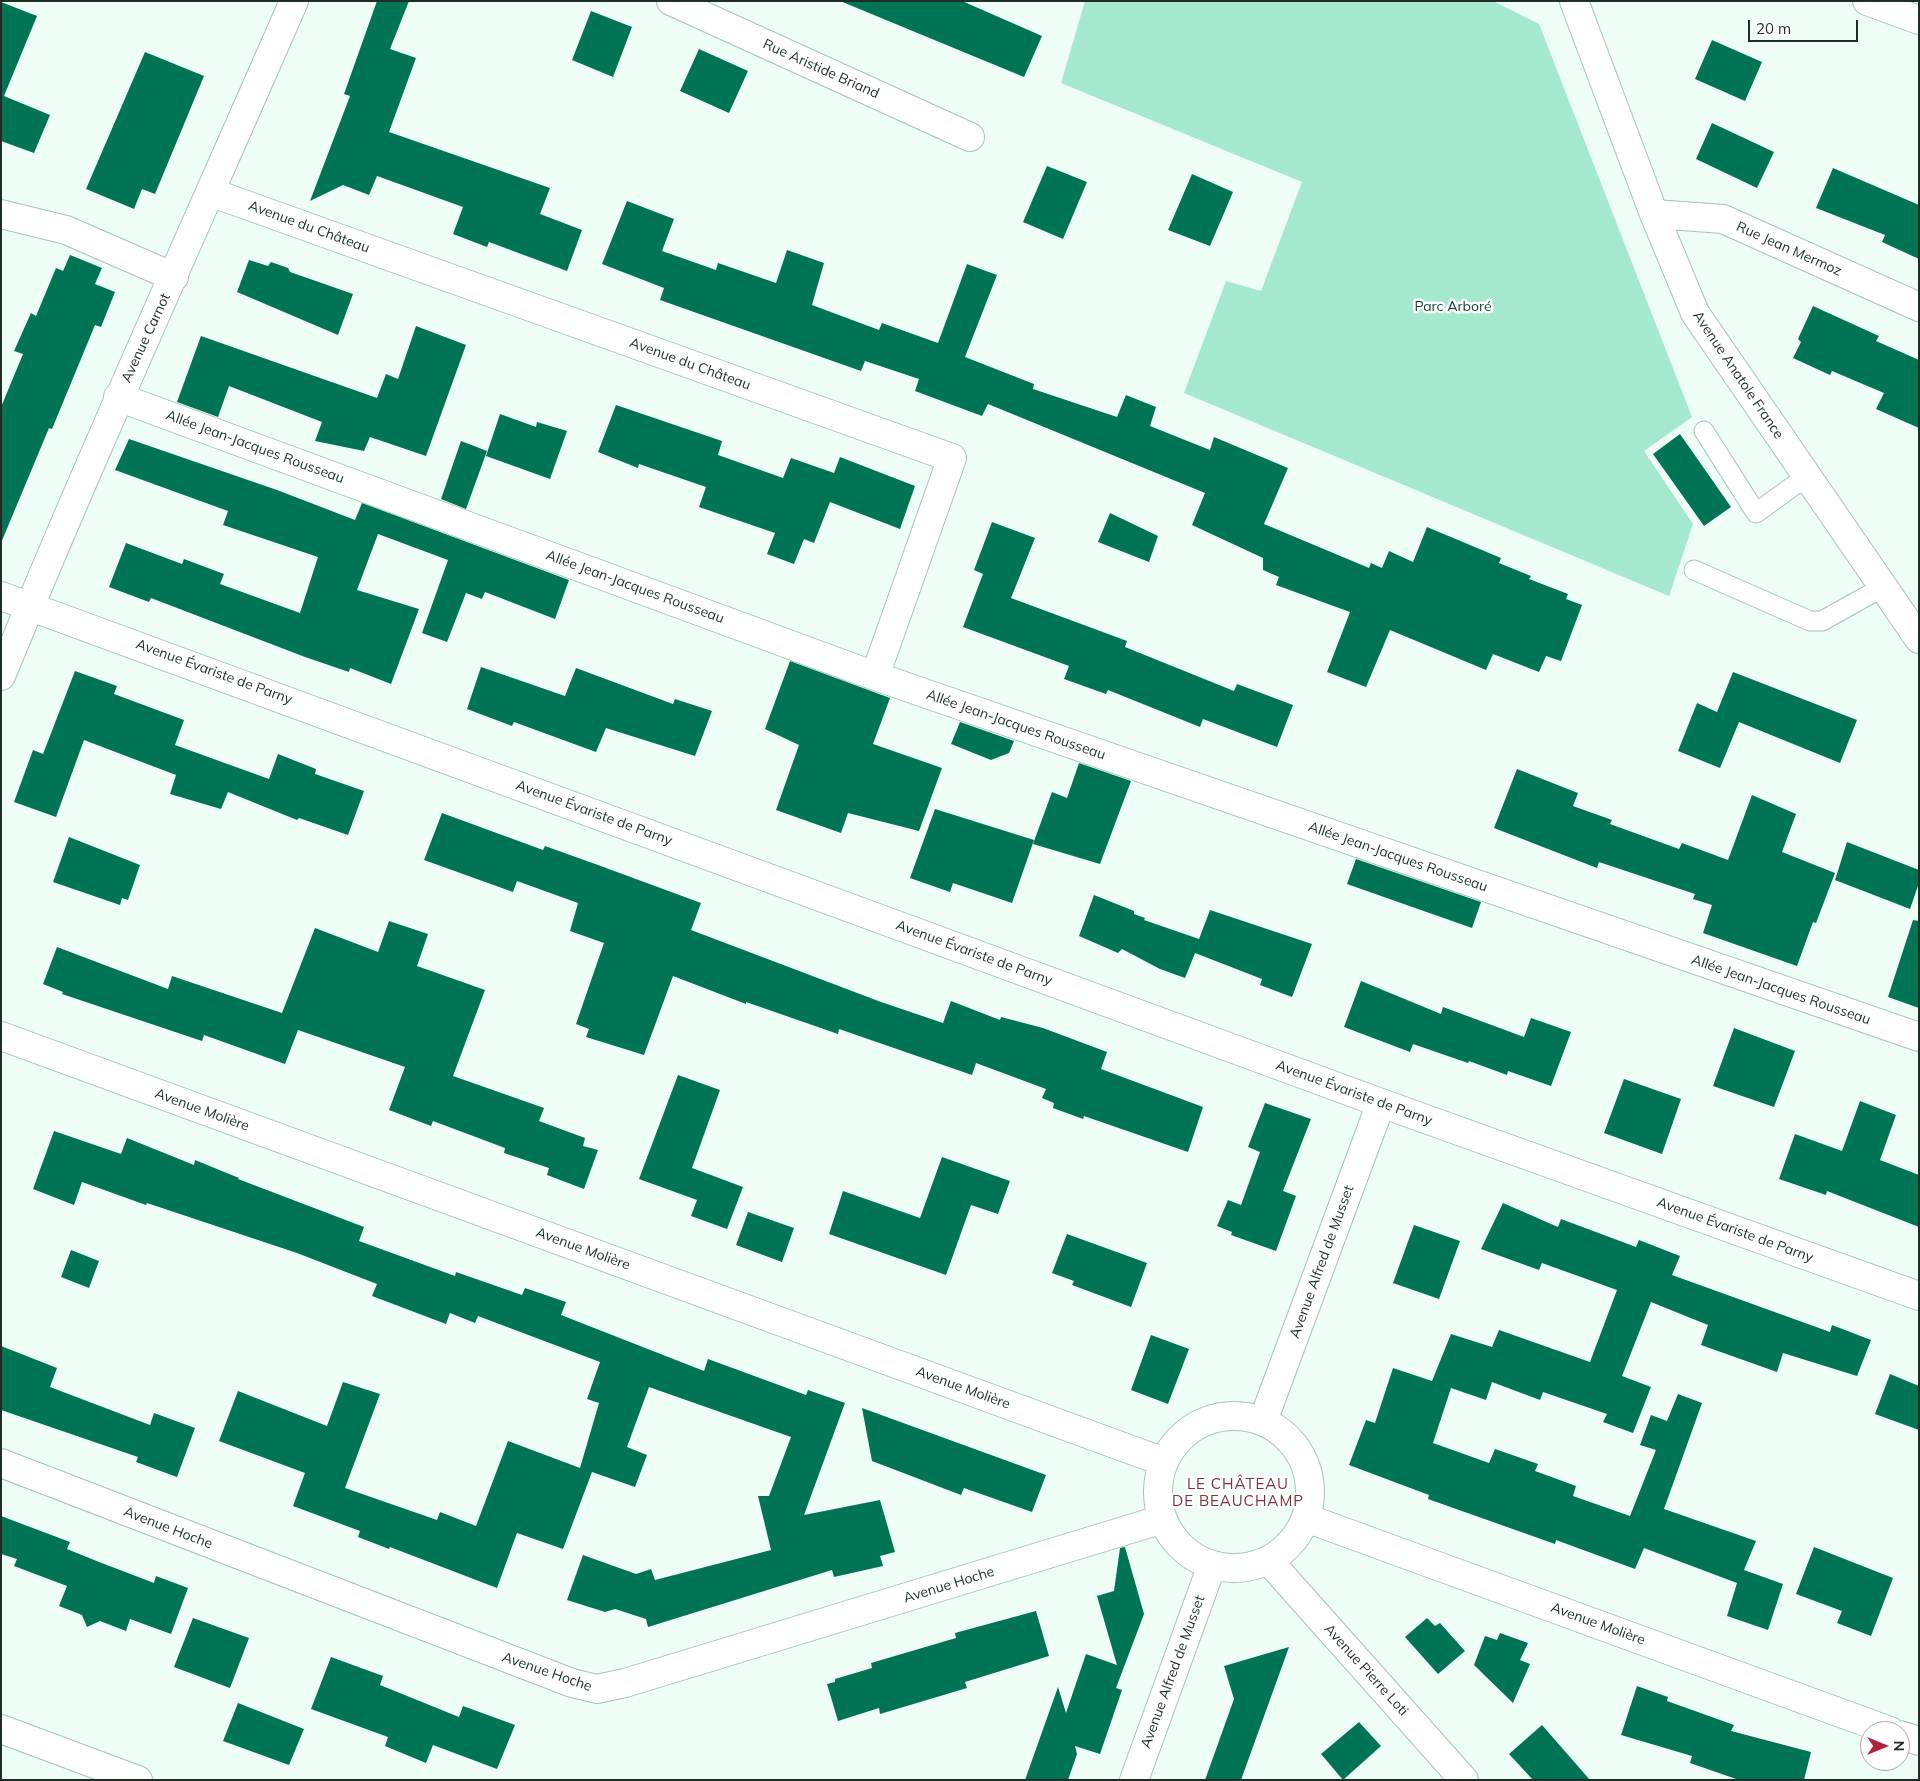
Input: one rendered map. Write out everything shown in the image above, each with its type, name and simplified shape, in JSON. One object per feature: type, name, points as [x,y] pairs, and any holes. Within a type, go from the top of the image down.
[{"type":"street","name":"Avenue Carnot","points":[[1,676],[118,397],[174,277],[294,1]]},
{"type":"street","name":"Rue Aristide Briand","points":[[671,1],[970,137]]},
{"type":"street","name":"Avenue Anatole France","points":[[1574,1],[1654,214],[1695,313],[1919,639]]},
{"type":"street","points":[[1867,1],[1919,20]]},
{"type":"street","name":"Avenue du Château","points":[[210,192],[952,458],[875,676]]},
{"type":"street","points":[[1,214],[66,230],[174,277]]},
{"type":"street","name":"Rue Jean Mermoz","points":[[1654,214],[1723,219],[1919,307]]},
{"type":"street","name":"Allée Jean-Jacques Rousseau","points":[[118,397],[875,676],[1919,1037]]},
{"type":"street","name":"Avenue Évariste de Parny","points":[[1,596],[1381,1103],[1919,1296]]},
{"type":"street","name":"Avenue Molière","points":[[1,1036],[1164,1462]]},
{"type":"street","name":"Avenue Alfred de Musset","points":[[1263,1421],[1381,1103]]},
{"type":"street","points":[[1240,1415],[1263,1421],[1283,1433],[1299,1450],[1308,1472],[1311,1495],[1306,1518],[1298,1535],[1285,1550],[1268,1560],[1250,1567],[1230,1568],[1212,1565],[1191,1555],[1174,1540],[1163,1519],[1159,1501],[1159,1481],[1164,1462],[1177,1442],[1195,1426],[1216,1417],[1240,1415]]},
{"type":"street","name":"Avenue Hoche","points":[[1,1463],[572,1683],[597,1689],[625,1683],[1163,1519]]},
{"type":"street","name":"Avenue Molière","points":[[1306,1518],[1863,1721]]},
{"type":"street","name":"Avenue Pierre Loti","points":[[1268,1560],[1464,1780]]},
{"type":"street","name":"Avenue Alfred de Musset","points":[[1134,1780],[1212,1565]]},
{"type":"street","points":[[1,1729],[138,1780]]},
{"type":"lane","points":[[1704,431],[1756,513],[1807,476]]},
{"type":"lane","points":[[1694,570],[1810,621],[1822,620],[1883,587]]},
{"type":"green space","name":"Parc Arboré","points":[[1085,1],[1493,1],[1539,24],[1692,417],[1644,451],[1693,524],[1669,596],[1184,393],[1226,281],[1261,291],[1302,182],[1061,83]]},
{"type":"building","points":[[377,1],[409,1],[390,49],[416,58],[389,132],[550,188],[540,214],[582,230],[567,271],[489,242],[487,247],[453,234],[463,207],[377,176],[369,195],[343,185],[310,201],[350,96],[344,94]]},
{"type":"building","points":[[840,1],[962,1],[1042,36],[1024,77]]},
{"type":"building","points":[[1,2],[37,16],[4,96],[50,115],[34,153],[1,141]]},
{"type":"building","points":[[591,11],[632,27],[613,77],[572,60]]},
{"type":"building","points":[[1712,40],[1762,62],[1745,101],[1695,79]]},
{"type":"building","points":[[699,49],[748,71],[729,113],[680,91]]},
{"type":"building","points":[[145,52],[204,76],[155,194],[142,189],[134,209],[86,189]]},
{"type":"building","points":[[1712,123],[1774,152],[1757,188],[1696,159]]},
{"type":"building","points":[[1047,166],[1087,182],[1063,239],[1023,222]]},
{"type":"building","points":[[1833,168],[1919,205],[1919,259],[1882,242],[1885,235],[1816,208]]},
{"type":"building","points":[[1192,174],[1233,192],[1210,246],[1168,230]]},
{"type":"building","points":[[627,201],[674,219],[662,251],[716,270],[718,263],[776,283],[787,250],[824,263],[812,305],[879,330],[882,323],[938,343],[967,264],[997,275],[965,357],[1034,384],[1033,389],[1117,417],[1126,395],[1156,407],[1150,426],[1210,450],[1214,437],[1288,468],[1264,524],[1369,568],[1371,563],[1382,568],[1389,551],[1413,562],[1427,527],[1501,558],[1499,563],[1531,576],[1529,579],[1568,594],[1566,599],[1582,605],[1561,661],[1546,656],[1539,672],[1493,654],[1486,670],[1390,630],[1366,687],[1327,672],[1350,612],[1276,585],[1279,577],[1263,570],[1263,558],[1192,525],[1205,493],[988,404],[982,416],[915,391],[919,379],[865,361],[861,371],[660,300],[664,288],[602,264]]},
{"type":"building","points":[[70,255],[102,268],[95,284],[115,292],[101,327],[95,325],[52,429],[49,428],[1,543],[1,407],[23,354],[14,351],[31,313],[36,316],[56,268],[63,271]]},
{"type":"building","points":[[249,260],[268,266],[271,262],[288,268],[290,272],[353,294],[338,335],[237,292]]},
{"type":"building","points":[[1813,306],[1879,336],[1876,341],[1919,360],[1919,428],[1876,409],[1884,393],[1832,371],[1830,375],[1793,358],[1801,342],[1798,339]]},
{"type":"building","points":[[416,326],[466,345],[426,456],[370,437],[364,451],[315,441],[322,422],[229,386],[218,417],[177,402],[201,336],[377,398],[386,374],[398,379]]},
{"type":"building","points":[[616,405],[722,441],[718,455],[783,478],[791,458],[834,473],[840,457],[915,486],[900,529],[830,502],[814,543],[804,539],[794,564],[767,554],[775,533],[699,507],[706,487],[639,464],[638,468],[598,452]]},
{"type":"building","points":[[500,414],[536,427],[537,422],[567,431],[550,479],[486,456]]},
{"type":"building","points":[[1680,434],[1731,507],[1704,526],[1653,454]]},
{"type":"building","points":[[129,439],[277,490],[355,520],[362,503],[569,580],[555,619],[485,592],[482,599],[466,593],[447,642],[422,633],[448,560],[378,534],[357,590],[419,609],[391,684],[350,668],[349,672],[305,657],[151,598],[149,602],[109,587],[126,543],[182,564],[184,559],[224,574],[220,584],[300,613],[318,557],[223,525],[228,511],[115,470]]},
{"type":"building","points":[[461,441],[487,451],[466,509],[441,499]]},
{"type":"building","points":[[1110,513],[1158,536],[1149,562],[1098,542]]},
{"type":"building","points":[[992,522],[1035,538],[1011,598],[1127,641],[1125,647],[1234,691],[1237,684],[1293,705],[1277,747],[1203,719],[1200,727],[1108,690],[1106,694],[1064,679],[1069,666],[963,627],[983,574],[974,570]]},
{"type":"building","points":[[790,661],[890,698],[873,744],[942,768],[919,831],[848,813],[841,833],[776,810],[799,745],[765,729]]},
{"type":"building","points":[[481,667],[565,696],[576,668],[673,704],[675,699],[712,711],[695,756],[606,728],[596,752],[514,722],[512,726],[467,709]]},
{"type":"building","points":[[75,671],[117,686],[114,694],[184,720],[175,745],[269,779],[278,754],[316,769],[315,774],[364,791],[348,835],[299,818],[297,820],[228,792],[221,809],[170,794],[176,775],[84,740],[56,817],[14,802],[33,750],[43,754]]},
{"type":"building","points":[[1733,672],[1857,720],[1840,763],[1739,722],[1720,768],[1678,751],[1697,703],[1717,712]]},
{"type":"building","points":[[960,722],[1014,741],[1009,753],[991,760],[951,744]]},
{"type":"building","points":[[1079,763],[1131,781],[1100,864],[1033,844],[1052,792],[1067,798]]},
{"type":"building","points":[[1517,769],[1578,793],[1573,806],[1612,820],[1610,824],[1679,849],[1682,843],[1728,860],[1752,795],[1796,814],[1782,852],[1835,873],[1816,923],[1813,922],[1797,966],[1703,933],[1712,905],[1693,899],[1695,894],[1599,862],[1597,868],[1494,828]]},
{"type":"building","points":[[935,809],[1034,840],[1012,903],[953,883],[950,892],[910,878]]},
{"type":"building","points":[[442,813],[543,850],[545,846],[701,903],[691,930],[881,1002],[943,1023],[951,1001],[1000,1020],[1001,1017],[1043,1028],[1107,1052],[1101,1069],[1203,1107],[1188,1152],[1084,1116],[1083,1119],[1053,1108],[1054,1103],[1042,1098],[1046,1089],[976,1063],[972,1075],[839,1029],[838,1034],[746,1002],[746,1004],[673,976],[644,1055],[586,1037],[589,1029],[576,1024],[604,943],[570,931],[578,903],[517,881],[513,892],[424,860]]},
{"type":"building","points":[[69,837],[140,865],[128,900],[122,898],[120,905],[53,882]]},
{"type":"building","points":[[1847,842],[1919,870],[1919,883],[1910,909],[1835,880]]},
{"type":"building","points":[[1356,859],[1481,902],[1472,928],[1347,884]]},
{"type":"building","points":[[1094,895],[1134,911],[1134,914],[1145,918],[1144,920],[1199,939],[1210,910],[1312,944],[1292,997],[1260,985],[1262,979],[1195,953],[1185,978],[1160,969],[1122,949],[1118,953],[1079,936]]},
{"type":"building","points":[[1913,920],[1919,921],[1919,1008],[1888,997]]},
{"type":"building","points":[[389,921],[428,934],[417,966],[485,990],[453,1076],[544,1108],[539,1121],[585,1138],[583,1146],[598,1150],[584,1189],[547,1175],[549,1168],[504,1153],[505,1148],[433,1121],[431,1126],[389,1110],[405,1067],[298,1030],[285,1064],[204,1035],[202,1041],[62,994],[63,992],[43,984],[57,947],[168,989],[172,976],[282,1013],[315,928],[378,952]]},
{"type":"building","points":[[1361,981],[1441,1014],[1443,1007],[1524,1037],[1531,1018],[1571,1032],[1551,1086],[1508,1071],[1507,1075],[1413,1044],[1410,1052],[1344,1027]]},
{"type":"building","points":[[1734,1028],[1795,1051],[1774,1107],[1713,1086]]},
{"type":"building","points":[[678,1075],[720,1090],[692,1168],[743,1187],[727,1229],[691,1216],[697,1200],[639,1179]]},
{"type":"building","points":[[1624,1079],[1681,1099],[1662,1154],[1604,1133]]},
{"type":"building","points":[[1860,1101],[1896,1115],[1880,1160],[1919,1175],[1919,1227],[1827,1191],[1826,1195],[1779,1179],[1795,1134],[1842,1151]]},
{"type":"building","points":[[1265,1103],[1311,1119],[1283,1191],[1296,1196],[1276,1251],[1231,1235],[1232,1232],[1217,1226],[1228,1200],[1241,1205],[1260,1152],[1248,1147]]},
{"type":"building","points":[[54,1131],[121,1154],[127,1138],[194,1165],[195,1160],[238,1179],[364,1227],[359,1241],[455,1276],[456,1272],[522,1295],[525,1288],[566,1302],[561,1315],[704,1371],[708,1359],[806,1395],[808,1390],[845,1403],[804,1515],[880,1500],[895,1552],[880,1556],[883,1566],[834,1577],[832,1570],[648,1627],[646,1619],[615,1609],[605,1612],[567,1600],[583,1555],[636,1574],[651,1569],[655,1580],[771,1550],[758,1496],[769,1496],[791,1437],[649,1387],[627,1447],[647,1455],[635,1487],[592,1472],[563,1549],[517,1533],[497,1588],[390,1547],[389,1549],[358,1537],[360,1531],[293,1506],[305,1473],[219,1441],[238,1391],[327,1426],[343,1382],[380,1394],[345,1488],[437,1520],[440,1512],[476,1526],[508,1441],[580,1468],[599,1403],[587,1399],[600,1362],[478,1316],[475,1323],[450,1313],[446,1324],[372,1296],[377,1284],[297,1253],[147,1203],[146,1205],[82,1182],[74,1205],[33,1189]]},
{"type":"building","points":[[942,1157],[1010,1181],[998,1214],[971,1205],[946,1275],[829,1234],[843,1191],[920,1218]]},
{"type":"building","points":[[1503,1203],[1558,1227],[1561,1219],[1636,1247],[1639,1240],[1680,1256],[1672,1275],[1830,1332],[1832,1325],[1871,1340],[1857,1376],[1783,1353],[1777,1372],[1701,1345],[1708,1325],[1651,1302],[1622,1376],[1651,1387],[1633,1433],[1603,1422],[1607,1414],[1543,1392],[1540,1400],[1492,1382],[1486,1400],[1451,1388],[1433,1443],[1489,1463],[1495,1449],[1538,1464],[1535,1471],[1576,1486],[1573,1496],[1630,1516],[1656,1450],[1640,1445],[1651,1415],[1667,1421],[1678,1394],[1702,1403],[1664,1509],[1756,1541],[1744,1570],[1783,1584],[1768,1630],[1727,1616],[1737,1583],[1644,1548],[1635,1569],[1556,1540],[1555,1544],[1428,1499],[1429,1495],[1349,1465],[1366,1420],[1375,1423],[1393,1368],[1432,1381],[1451,1334],[1492,1347],[1499,1330],[1590,1362],[1617,1290],[1542,1263],[1539,1270],[1481,1249]]},
{"type":"building","points":[[748,1212],[794,1228],[782,1262],[736,1245]]},
{"type":"building","points":[[1414,1225],[1460,1241],[1439,1299],[1393,1283]]},
{"type":"building","points":[[1067,1234],[1147,1263],[1131,1307],[1072,1285],[1074,1281],[1052,1273]]},
{"type":"building","points":[[71,1250],[99,1261],[89,1288],[61,1277]]},
{"type":"building","points":[[1151,1335],[1189,1349],[1168,1404],[1131,1390]]},
{"type":"building","points":[[1,1346],[57,1368],[50,1387],[150,1425],[154,1413],[195,1428],[177,1477],[136,1462],[138,1457],[1,1410]]},
{"type":"building","points":[[1890,1374],[1919,1386],[1919,1430],[1875,1414]]},
{"type":"building","points":[[862,1408],[1046,1475],[1032,1512],[964,1488],[961,1495],[872,1461]]},
{"type":"building","points":[[1,1516],[70,1542],[67,1549],[99,1562],[154,1583],[156,1576],[188,1588],[171,1634],[130,1619],[126,1631],[100,1621],[87,1627],[82,1615],[59,1606],[67,1586],[14,1566],[17,1559],[1,1554]]},
{"type":"building","points":[[1125,1547],[1144,1614],[1116,1688],[1122,1690],[1100,1754],[1075,1746],[1077,1754],[1068,1780],[1025,1780],[1058,1687],[1066,1713],[1086,1654],[1117,1665],[1097,1596],[1114,1591],[1120,1548]]},
{"type":"building","points":[[1814,1547],[1893,1578],[1871,1636],[1837,1623],[1842,1611],[1796,1594]]},
{"type":"building","points":[[1036,1611],[1049,1656],[965,1682],[967,1688],[880,1714],[879,1708],[838,1721],[827,1684],[835,1682],[835,1679],[872,1668],[871,1663],[956,1638],[955,1633]]},
{"type":"building","points":[[193,1618],[249,1638],[230,1688],[174,1667]]},
{"type":"building","points":[[1427,1618],[1435,1626],[1440,1623],[1465,1651],[1438,1674],[1405,1637]]},
{"type":"building","points":[[1500,1633],[1528,1643],[1520,1660],[1530,1664],[1513,1703],[1474,1665],[1485,1636],[1497,1640]]},
{"type":"building","points":[[1289,1647],[1241,1780],[1205,1780],[1234,1699],[1224,1666]]},
{"type":"building","points":[[331,1657],[383,1676],[380,1685],[459,1717],[463,1706],[515,1725],[497,1769],[433,1745],[426,1763],[385,1746],[388,1737],[311,1709]]},
{"type":"building","points":[[1637,1686],[1668,1697],[1667,1701],[1734,1725],[1731,1731],[1811,1752],[1804,1780],[1739,1780],[1690,1763],[1692,1756],[1621,1735]]},
{"type":"building","points":[[238,1703],[304,1729],[289,1765],[223,1741]]},
{"type":"building","points":[[1359,1722],[1381,1746],[1343,1780],[1321,1754]]},
{"type":"building","points":[[1542,1725],[1590,1780],[1533,1780],[1509,1754]]},
{"type":"district","name":"LE CHÂTEAU DE BEAUCHAMP","points":[[1238,1492]]}]
